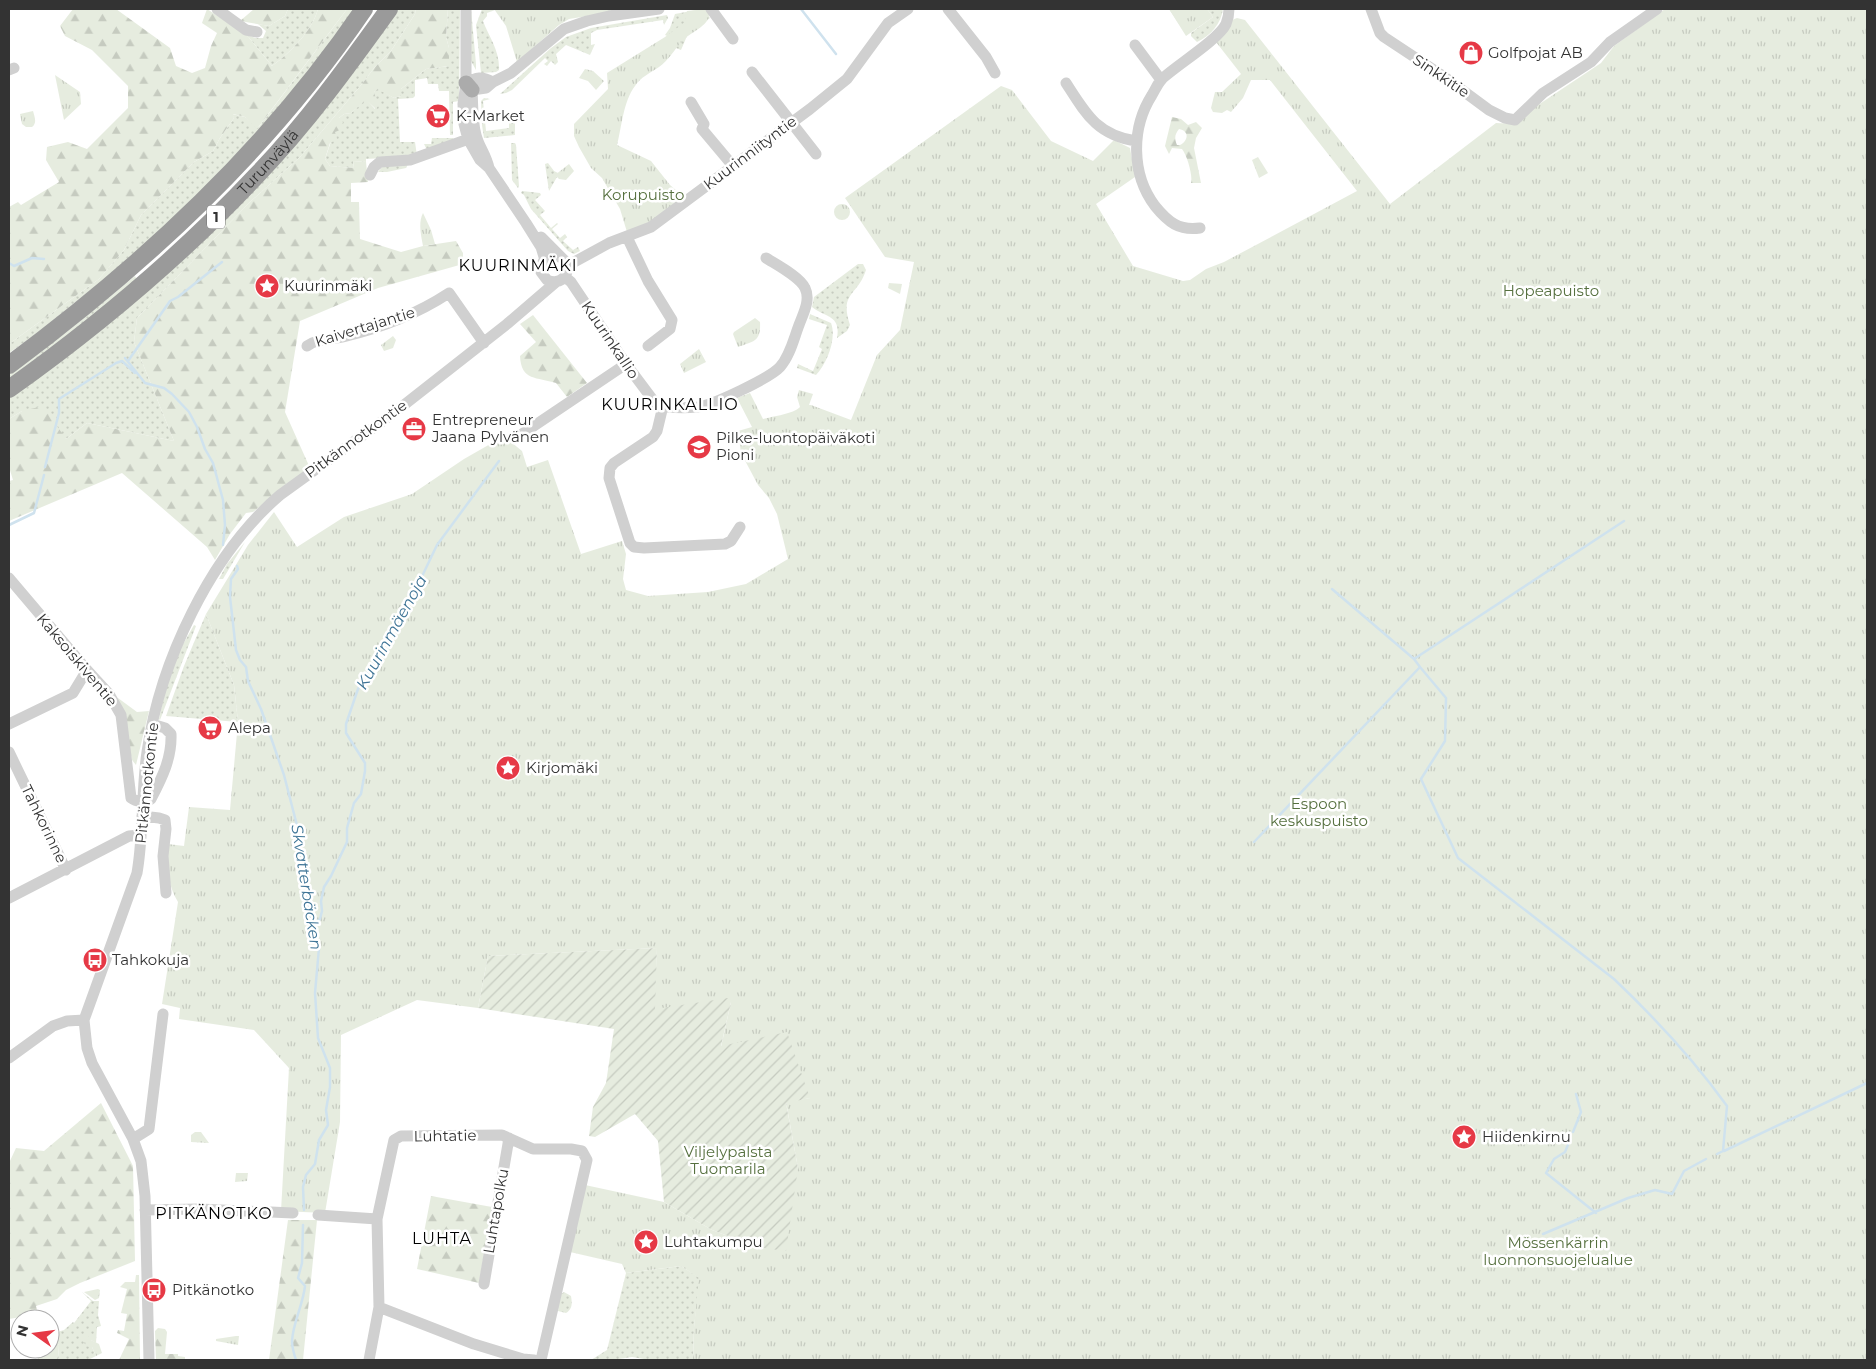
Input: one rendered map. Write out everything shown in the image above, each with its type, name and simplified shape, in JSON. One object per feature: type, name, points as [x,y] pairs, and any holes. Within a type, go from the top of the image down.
[{"type":"highway","name":"Turunväylä","points":[[13,361],[118,280],[204,201],[285,112],[320,69],[364,9]]},
{"type":"highway","name":"Turunväylä","points":[[9,389],[70,345],[128,298],[214,219],[258,174],[300,126],[335,82],[388,9]]},
{"type":"street","points":[[217,9],[246,30],[257,32]]},
{"type":"street","points":[[466,9],[469,87],[474,125],[472,138],[487,156],[490,168],[541,247],[544,260],[541,267],[544,277],[550,281],[563,270],[554,255],[544,260]]},
{"type":"street","points":[[469,87],[486,88],[493,82],[511,73],[564,29],[609,16],[659,9]]},
{"type":"street","points":[[711,9],[734,39]]},
{"type":"street","name":"Kuurinniityntie","points":[[563,270],[609,243],[651,227],[792,122],[847,78],[888,23],[908,9]]},
{"type":"street","points":[[948,9],[986,57],[995,73]]},
{"type":"street","points":[[1200,228],[1189,229],[1172,225],[1150,199],[1140,174],[1136,140],[1142,114],[1161,80],[1225,25],[1229,9]]},
{"type":"street","name":"Sinkkitie","points":[[1371,9],[1380,33],[1384,37],[1490,110],[1510,120],[1515,120],[1543,93],[1591,62],[1610,42],[1651,10]]},
{"type":"street","points":[[1135,45],[1161,80]]},
{"type":"street","points":[[752,72],[787,120],[792,122],[816,154]]},
{"type":"street","points":[[1066,83],[1094,123],[1118,138],[1136,140]]},
{"type":"street","points":[[691,102],[704,124],[702,129],[733,166]]},
{"type":"street","points":[[370,175],[374,167],[380,162],[410,160],[472,138]]},
{"type":"street","name":"Kuurinkallio","points":[[526,223],[563,270],[626,364],[652,399],[656,404],[662,406]]},
{"type":"street","points":[[627,237],[648,281],[672,320],[670,329],[648,346]]},
{"type":"street","points":[[740,527],[730,541],[716,546],[634,547],[630,543],[609,478],[609,472],[614,463],[653,437],[657,431],[662,406],[699,407],[772,374],[781,366],[806,308],[808,295],[801,282],[766,258]]},
{"type":"street","name":"Pitkännotkontie","points":[[149,1360],[145,1210],[141,1161],[133,1139],[92,1063],[87,1048],[84,1020],[137,873],[142,836],[147,753],[152,724],[174,653],[195,607],[216,571],[254,519],[280,495],[395,412],[524,311],[563,270]]},
{"type":"street","name":"Pitkännotkontie","points":[[524,311],[544,277]]},
{"type":"street","name":"Kaivertajantie","points":[[307,346],[313,341],[342,337],[409,316],[449,293],[484,342]]},
{"type":"street","points":[[516,438],[626,364]]},
{"type":"street","name":"Kaksoiskiventie","points":[[9,578],[109,694],[121,715],[132,798],[143,802]]},
{"type":"street","points":[[9,724],[73,692],[87,670]]},
{"type":"street","points":[[143,802],[149,801],[154,794],[166,766],[171,747],[171,734],[168,730],[152,724]]},
{"type":"street","name":"Tahkorinne","points":[[9,752],[66,870]]},
{"type":"street","points":[[142,816],[165,820],[163,856],[166,893]]},
{"type":"street","points":[[9,898],[129,836],[142,836]]},
{"type":"street","points":[[133,1139],[149,1129],[163,1014]]},
{"type":"street","points":[[9,1058],[53,1026],[66,1021],[84,1020]]},
{"type":"street","name":"Luhtatie","points":[[369,1360],[379,1308],[377,1219],[394,1140],[401,1136],[502,1135],[533,1150],[571,1149],[582,1152],[587,1160],[540,1360]]},
{"type":"street","name":"Luhtapolku","points":[[484,1284],[509,1138]]},
{"type":"street","points":[[145,1210],[293,1213]]},
{"type":"street","points":[[318,1215],[377,1219]]},
{"type":"street","points":[[379,1308],[474,1344],[523,1359],[534,1360]]},
{"type":"green space","points":[[73,9],[116,9],[170,48],[176,66],[192,73],[205,68],[217,33],[202,23],[207,9],[246,34],[272,66],[300,41],[311,25],[318,9],[347,9],[257,129],[245,117],[233,114],[234,118],[213,151],[194,162],[141,215],[124,250],[99,279],[9,344],[9,207],[18,202],[21,205],[59,182],[46,160],[47,147],[68,142],[87,149],[128,108],[128,86],[92,50],[65,36],[60,26]]},
{"type":"green space","points":[[254,9],[288,9],[285,16],[269,26],[240,21]]},
{"type":"green space","points":[[288,9],[318,9],[311,25],[300,41],[272,66],[246,34],[255,38],[263,38],[266,31],[258,24],[269,26],[285,16]]},
{"type":"green space","points":[[347,9],[357,9],[278,112],[168,228],[36,334],[9,353],[9,344],[99,279],[124,250],[141,215],[194,162],[213,151],[234,118],[232,114],[245,117],[258,128]]},
{"type":"green space","points":[[397,9],[416,9],[415,14],[391,51],[374,68],[300,157],[250,202],[137,318],[134,342],[174,441],[87,423],[66,439],[22,411],[9,419],[9,397],[150,288]]},
{"type":"green space","points":[[416,9],[448,9],[446,37],[449,48],[449,66],[426,69],[401,89],[401,96],[394,98],[379,90],[374,92],[378,106],[376,109],[366,100],[351,113],[344,114],[339,118],[343,122],[340,130],[335,132],[337,139],[330,143],[325,159],[330,166],[354,168],[353,161],[366,162],[368,182],[351,183],[351,202],[359,202],[360,239],[401,252],[423,246],[456,241],[463,253],[463,264],[378,288],[300,321],[285,412],[310,468],[253,512],[246,513],[230,534],[215,560],[207,547],[122,473],[9,521],[9,481],[13,480],[9,467],[9,419],[22,411],[43,406],[66,439],[87,423],[174,441],[134,342],[137,318],[250,202],[300,157],[374,68],[391,51],[415,14]]},
{"type":"green space","points":[[448,9],[460,9],[459,101],[453,102],[453,135],[450,135],[449,91],[439,91],[438,84],[428,84],[427,78],[415,80],[415,96],[413,98],[398,99],[400,142],[415,142],[417,156],[366,159],[366,162],[353,161],[354,168],[330,166],[325,159],[339,118],[344,114],[351,113],[366,99],[375,109],[374,92],[379,89],[394,98],[401,96],[401,89],[426,69],[449,66],[449,48],[446,37]]},
{"type":"green space","points":[[471,9],[476,64],[476,70],[471,61]]},
{"type":"green space","points":[[482,9],[495,10],[487,13],[483,21],[498,57],[499,70],[496,72],[481,73],[476,25]]},
{"type":"green space","points":[[494,9],[631,9],[569,19],[559,25],[517,62],[506,26]]},
{"type":"green space","points":[[702,9],[710,18],[687,36],[681,50],[676,48],[678,41],[665,35],[670,28],[675,14]]},
{"type":"green space","name":"Korupuisto","points":[[707,9],[709,14],[706,23],[686,37],[662,64],[640,80],[628,99],[617,145],[651,161],[670,185],[685,198],[660,218],[627,232],[620,209],[602,178],[591,168],[579,147],[574,136],[574,124],[608,89],[607,73],[665,37],[685,22],[687,11]]},
{"type":"green space","points":[[1169,9],[1207,9],[1213,17],[1186,36]]},
{"type":"green space","points":[[1169,9],[1197,9],[1197,12],[1179,24]]},
{"type":"green space","points":[[1207,9],[1223,9],[1220,20],[1214,29],[1197,42],[1191,36],[1191,33],[1213,17]]},
{"type":"green space","name":"Espoon keskuspuisto","points":[[1665,9],[1867,9],[1867,1360],[693,1360],[699,1278],[681,1266],[626,1273],[622,1264],[570,1252],[585,1185],[664,1202],[712,1230],[757,1247],[798,1168],[786,1102],[810,1098],[721,1047],[731,1002],[654,1010],[657,948],[488,956],[478,1008],[417,1000],[341,1035],[340,1122],[325,1213],[281,1211],[289,1068],[254,1030],[179,1019],[180,1008],[162,1004],[178,902],[168,874],[168,844],[184,846],[189,807],[230,810],[238,722],[234,685],[206,614],[248,545],[274,512],[297,547],[344,517],[412,494],[464,459],[506,435],[522,451],[527,467],[548,460],[581,554],[622,541],[626,554],[623,579],[626,590],[648,596],[708,592],[746,584],[788,559],[777,514],[769,498],[758,485],[741,453],[738,431],[752,427],[737,398],[750,393],[763,419],[788,413],[800,407],[797,397],[799,390],[813,394],[809,405],[851,420],[877,355],[900,330],[914,262],[885,257],[845,198],[1001,86],[1012,90],[1051,141],[1093,161],[1114,140],[1130,148],[1135,177],[1096,204],[1133,266],[1183,281],[1190,280],[1206,269],[1224,262],[1357,191],[1270,80],[1251,80],[1243,98],[1231,112],[1227,110],[1222,113],[1213,112],[1211,108],[1215,92],[1222,92],[1241,74],[1216,42],[1232,20],[1237,18],[1245,20],[1390,204],[1496,123],[1516,124],[1535,107],[1601,63],[1614,46]]},
{"type":"green space","points":[[667,15],[668,18],[664,25],[663,20],[597,30],[591,33],[591,45],[595,44],[590,55],[566,45],[556,54],[558,62],[555,65],[551,61],[547,66],[544,64],[548,61],[545,58],[512,90],[500,94],[566,37],[591,28]]},
{"type":"green space","points":[[585,69],[593,71],[604,81],[596,90],[588,81],[579,78]]},
{"type":"green space","points":[[55,75],[80,92],[81,104],[64,120]]},
{"type":"green space","points":[[484,98],[490,99],[483,101],[486,131],[509,128],[509,123],[515,121],[515,135],[484,138],[481,101]]},
{"type":"green space","points":[[33,111],[35,124],[32,127],[26,127],[22,124],[20,114]]},
{"type":"green space","points":[[1172,117],[1181,119],[1188,125],[1196,122],[1202,128],[1196,138],[1194,148],[1201,183],[1191,183],[1189,166],[1182,149],[1172,148],[1169,154],[1165,146]],"holes":[[[1179,129],[1183,130],[1187,136],[1186,139],[1183,143],[1177,145],[1175,140],[1176,134]]]},
{"type":"green space","points":[[432,138],[453,138],[454,140],[427,150],[424,144],[431,144]]},
{"type":"green space","points":[[511,143],[516,145],[518,188],[512,180]]},
{"type":"green space","points":[[1258,157],[1268,173],[1259,178],[1252,160]]},
{"type":"green space","points":[[548,163],[558,173],[549,191],[545,164]]},
{"type":"green space","points":[[408,164],[406,168],[378,172],[383,166]]},
{"type":"green space","points":[[569,164],[574,171],[566,180],[559,179],[555,175]]},
{"type":"green space","points":[[522,191],[540,193],[541,195],[535,200],[545,211],[540,215],[551,228],[557,223],[552,229],[560,238],[565,234],[567,237],[563,241],[573,250],[578,247],[580,251],[574,254],[568,251],[531,209],[521,193]]},
{"type":"green space","points":[[842,204],[850,212],[842,220],[834,212]]},
{"type":"green space","points":[[423,213],[435,244],[423,246],[420,225]]},
{"type":"green space","points":[[858,264],[863,264],[866,270],[859,285],[848,300],[847,314],[850,325],[847,331],[837,338],[838,331],[835,321],[812,307],[814,297]]},
{"type":"green space","points":[[135,276],[137,280],[101,311],[9,379],[9,373],[69,330]]},
{"type":"green space","points":[[889,283],[902,284],[900,294],[888,288]]},
{"type":"green space","points":[[810,314],[831,323],[833,329],[830,350],[824,364],[816,375],[797,368],[798,364],[813,371],[822,349],[819,347],[827,325],[809,319]]},
{"type":"green space","points":[[533,315],[587,383],[567,397],[556,383],[531,377],[523,370],[520,356],[536,342],[520,324]]},
{"type":"green space","points":[[755,318],[760,322],[758,337],[752,342],[738,347],[734,332]]},
{"type":"green space","points":[[393,336],[396,340],[393,348],[384,351],[381,345]]},
{"type":"green space","points":[[699,349],[706,362],[684,373],[680,364]]},
{"type":"green space","points":[[245,542],[223,579],[219,579],[227,564]]},
{"type":"green space","points":[[206,614],[234,685],[238,722],[166,716]]},
{"type":"green space","points":[[194,625],[196,626],[160,720],[165,690],[178,653]]},
{"type":"green space","points":[[118,698],[137,712],[149,711],[136,765],[132,760]]},
{"type":"green space","name":"Viljelypalsta Tuomarila","points":[[657,948],[655,1009],[728,998],[731,1002],[721,1046],[787,1032],[810,1098],[786,1103],[798,1168],[786,1251],[757,1247],[712,1230],[664,1202],[658,1141],[635,1114],[595,1137],[589,1136],[593,1107],[606,1083],[614,1029],[478,1008],[488,956]]},
{"type":"green space","points":[[101,1103],[133,1166],[135,1261],[80,1283],[66,1290],[57,1299],[36,1306],[37,1309],[10,1309],[9,1319],[9,1163],[16,1148],[44,1151]]},
{"type":"green space","points":[[195,1132],[201,1132],[209,1143],[191,1142],[191,1135]]},
{"type":"green space","points":[[236,1173],[248,1173],[247,1181],[235,1182]]},
{"type":"green space","points":[[431,1196],[492,1207],[479,1283],[417,1269]]},
{"type":"green space","points":[[288,1220],[317,1220],[303,1360],[269,1360]]},
{"type":"green space","points":[[681,1266],[700,1278],[694,1327],[693,1360],[650,1360],[632,1357],[612,1360],[591,1360],[607,1350],[626,1273]]},
{"type":"green space","points":[[136,1275],[139,1275],[140,1360],[119,1360],[129,1339],[117,1333],[118,1330],[124,1331],[127,1314],[121,1313],[127,1289],[120,1287],[125,1282],[135,1282]]},
{"type":"green space","points":[[100,1290],[99,1298],[95,1300],[84,1292]]},
{"type":"green space","points":[[82,1292],[93,1301],[99,1301],[98,1315],[101,1326],[97,1327],[96,1343],[91,1340],[96,1356],[88,1360],[58,1360],[60,1359],[60,1331],[74,1323],[91,1301]]},
{"type":"green space","points":[[564,1292],[571,1296],[572,1301],[571,1307],[566,1313],[558,1311],[560,1295]]},
{"type":"green space","points":[[158,1328],[165,1329],[167,1332],[165,1354],[178,1354],[178,1356],[185,1357],[185,1360],[156,1360],[155,1331]]},
{"type":"green space","points":[[86,1333],[91,1340],[99,1344],[102,1353],[96,1356],[92,1347],[86,1346],[81,1337]]},
{"type":"green space","points":[[239,1336],[238,1345],[216,1341],[216,1339]]},
{"type":"green space","points":[[38,1359],[58,1359],[58,1360]]},
{"type":"waterway","points":[[801,9],[836,54]]},
{"type":"waterway","name":"Skvatterbäcken","points":[[9,263],[14,266],[32,258],[44,259]]},
{"type":"waterway","points":[[128,361],[170,301],[178,297],[222,262]]},
{"type":"waterway","name":"Skvatterbäcken","points":[[125,358],[145,383],[164,388],[172,394],[189,412],[197,427],[205,449],[213,463],[223,500],[225,525],[223,545]]},
{"type":"waterway","points":[[45,467],[59,413],[59,399],[116,363],[122,361],[135,373]]},
{"type":"waterway","name":"Kuurinmäenoja","points":[[312,927],[320,919],[324,887],[347,842],[347,828],[354,803],[361,794],[365,763],[346,733],[346,724],[358,689],[414,593],[437,545],[499,461]]},
{"type":"waterway","points":[[9,525],[34,513],[44,475]]},
{"type":"waterway","points":[[1254,842],[1420,667],[1414,659],[1624,521]]},
{"type":"waterway","name":"Skvatterbäcken","points":[[237,566],[238,569],[231,579],[230,597],[236,650],[240,660],[246,667],[248,681],[261,709],[284,775],[301,841],[299,859],[306,879],[303,885],[311,914],[313,931],[319,948],[315,993],[318,1038],[330,1068],[330,1087],[326,1110],[328,1125],[319,1140],[315,1164],[306,1175],[303,1187],[304,1210]]},
{"type":"waterway","points":[[1332,589],[1414,659]]},
{"type":"waterway","points":[[1420,667],[1446,698],[1445,741],[1421,779],[1458,858],[1614,979],[1688,1056],[1727,1106],[1723,1151],[1717,1154]]},
{"type":"waterway","points":[[1724,1151],[1867,1083]]},
{"type":"waterway","points":[[1573,1132],[1581,1112],[1576,1094]]},
{"type":"waterway","points":[[1570,1140],[1565,1152],[1554,1159],[1546,1173],[1596,1213]]},
{"type":"waterway","points":[[1543,1234],[1628,1198],[1655,1190],[1672,1194],[1684,1171],[1706,1159]]},
{"type":"waterway","name":"Skvatterbäcken","points":[[296,1360],[292,1341],[305,1286],[298,1278],[302,1263],[303,1225]]},
{"type":"place","name":"Golfpojat AB","points":[[1471,53]]},
{"type":"place","name":"K-Market","points":[[438,116]]},
{"type":"place","name":"Kuurinmäki","points":[[267,286]]},
{"type":"place","name":"Entrepreneur Jaana Pylvänen","points":[[414,429]]},
{"type":"place","name":"Pilke-luontopäiväkoti Pioni","points":[[699,447]]},
{"type":"place","name":"Alepa","points":[[210,728]]},
{"type":"place","name":"Kirjomäki","points":[[508,768]]},
{"type":"place","name":"Tahkokuja","points":[[95,960]]},
{"type":"place","name":"Hiidenkirnu","points":[[1464,1137]]},
{"type":"place","name":"Luhtakumpu","points":[[646,1242]]},
{"type":"place","name":"Pitkänotko","points":[[154,1290]]},
{"type":"district","name":"KUURINMÄKI","points":[[518,265]]},
{"type":"district","name":"KUURINKALLIO","points":[[670,404]]},
{"type":"district","name":"PITKÄNOTKO","points":[[214,1213]]},
{"type":"district","name":"LUHTA","points":[[442,1238]]},
{"type":"park label","name":"Hopeapuisto","points":[[1551,291]]},
{"type":"park label","name":"Mössenkärrin luonnonsuojelualue","points":[[1558,1252]]}]
